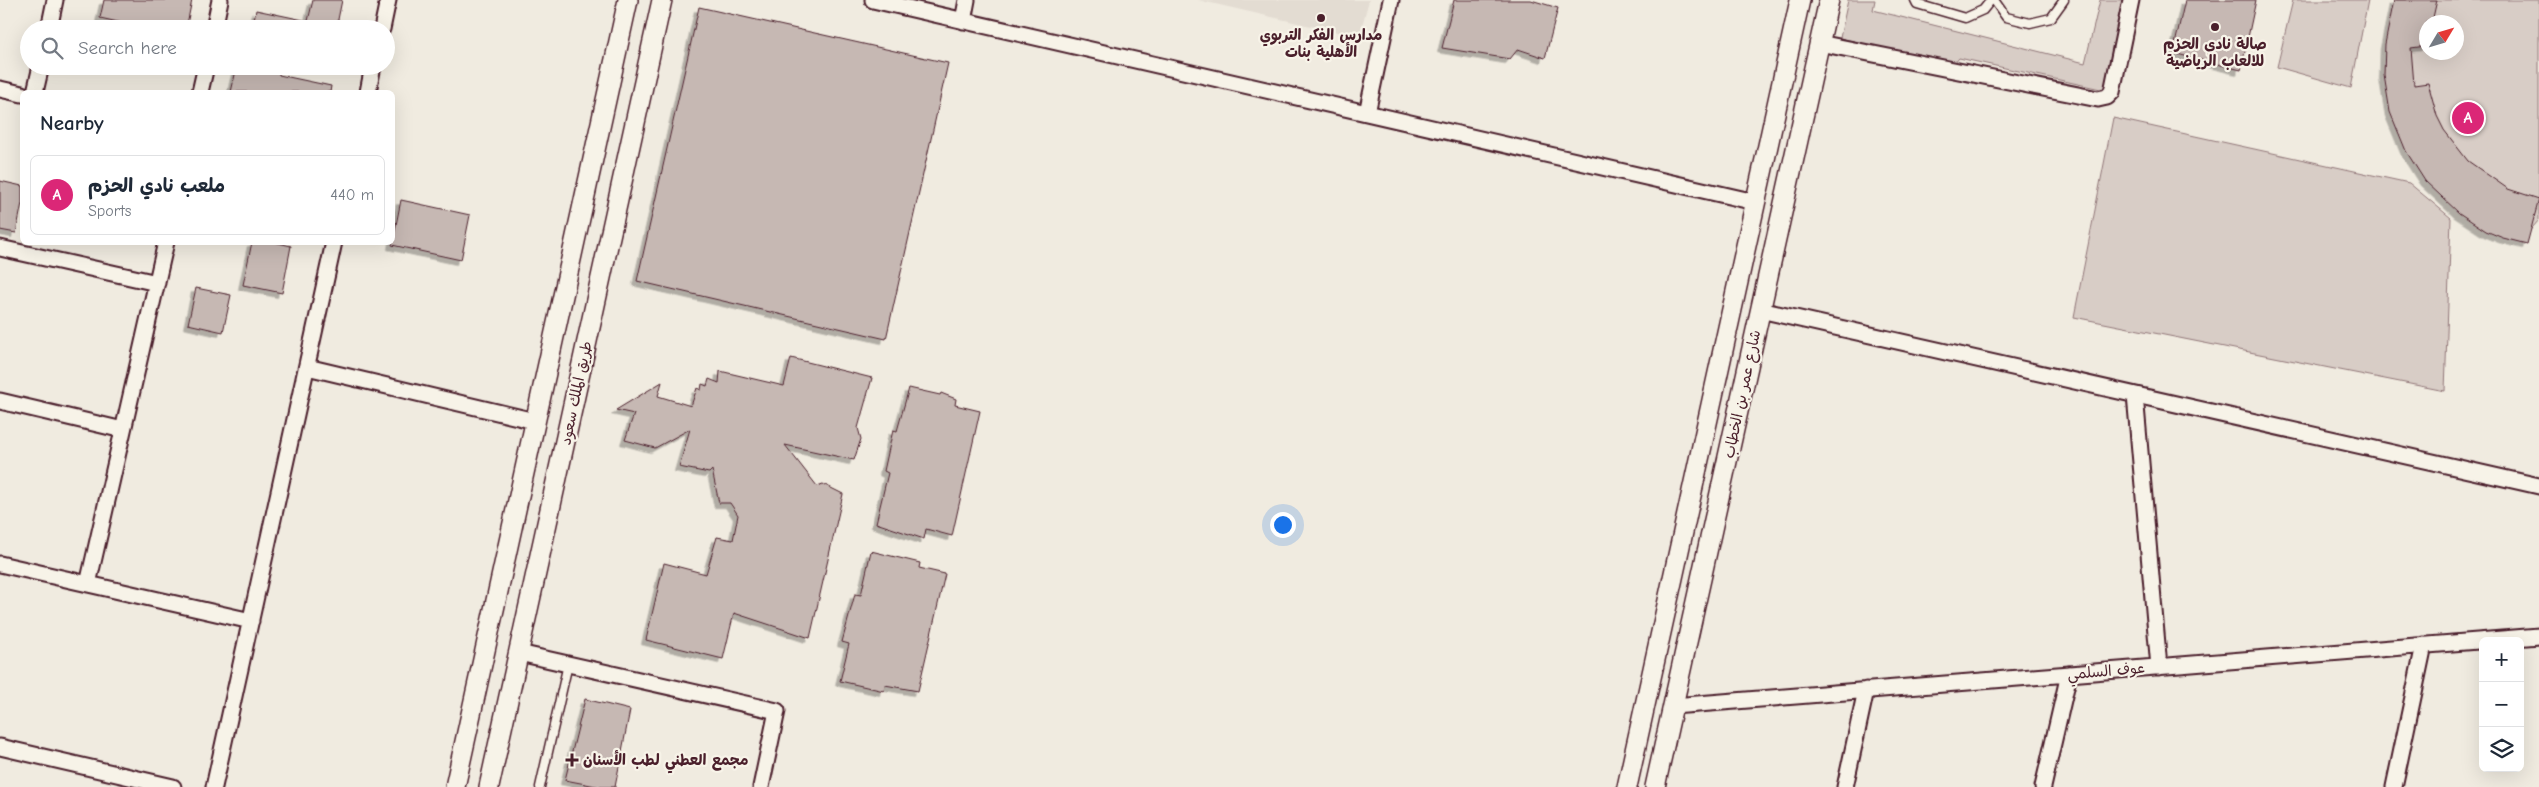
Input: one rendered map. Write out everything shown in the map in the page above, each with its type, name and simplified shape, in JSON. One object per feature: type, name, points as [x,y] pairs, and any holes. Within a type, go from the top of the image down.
[{"type":"street","points":[[51,20],[55,0]]},
{"type":"street","points":[[216,20],[220,0]]},
{"type":"street","points":[[384,20],[388,0]]},
{"type":"street","points":[[455,787],[628,0]]},
{"type":"street","name":"طريق الملك سعود","points":[[489,787],[662,0]]},
{"type":"street","points":[[873,0],[1755,202]]},
{"type":"street","points":[[963,21],[967,0]]},
{"type":"street","points":[[1367,113],[1391,0]]},
{"type":"street","name":"شارع عمر بن الخطاب","points":[[1627,787],[1800,0]]},
{"type":"street","name":"شارع عمر بن الخطاب","points":[[1655,787],[1829,0]]},
{"type":"street","points":[[1819,43],[2098,99],[2107,97],[2112,92],[2131,0]]},
{"type":"street","points":[[35,90],[38,75]]},
{"type":"street","points":[[200,90],[204,75]]},
{"type":"street","points":[[368,90],[372,75]]},
{"type":"street","points":[[0,89],[20,94]]},
{"type":"street","points":[[88,584],[165,245]]},
{"type":"street","points":[[214,787],[333,245]]},
{"type":"street","points":[[0,248],[157,283]]},
{"type":"street","points":[[1760,310],[2539,486]]},
{"type":"street","points":[[307,367],[536,421]]},
{"type":"street","points":[[2135,395],[2159,667]]},
{"type":"street","points":[[0,402],[123,430]]},
{"type":"street","points":[[0,564],[251,621]]},
{"type":"street","name":"عوف السلمي","points":[[1673,706],[2539,636]]},
{"type":"street","points":[[2394,787],[2424,645]]},
{"type":"street","points":[[519,654],[777,711],[761,787]]},
{"type":"street","points":[[2042,787],[2070,674]]},
{"type":"street","points":[[1845,787],[1866,690]]},
{"type":"street","points":[[0,747],[173,787]]},
{"type":"lane","points":[[1915,0],[1917,4],[1965,18],[1983,10],[1993,0],[2006,17],[2030,23],[2050,18],[2064,0]]},
{"type":"lane","points":[[540,787],[568,664]]},
{"type":"shaded area","name":"مدارس الفكر التربوي الأهلية بنات","points":[[1198,0],[1369,0],[1359,37]]},
{"type":"shaded area","points":[[1848,0],[1875,0],[1873,10],[2085,63],[2100,0],[2130,0],[2110,91],[1959,58],[1953,65],[1840,38]]},
{"type":"shaded area","points":[[2293,0],[2368,0],[2351,88],[2277,67]]},
{"type":"shaded area","points":[[2396,0],[2539,0],[2539,220],[2526,235],[2422,168]]},
{"type":"shaded area","points":[[2113,118],[2409,183],[2451,218],[2445,391],[2074,317]]},
{"type":"building","points":[[104,0],[192,0],[188,20],[109,20],[100,18]]},
{"type":"building","points":[[313,0],[342,0],[338,20],[308,20]]},
{"type":"building","points":[[1454,0],[1531,0],[1558,8],[1545,58],[1518,49],[1510,59],[1442,48]]},
{"type":"building","name":"صالة نادي الحزم للالعاب الرياضية","points":[[2185,0],[2256,0],[2241,70],[2173,53]]},
{"type":"building","points":[[2394,0],[2437,0],[2434,15],[2419,15],[2419,47],[2411,48],[2414,85],[2428,83],[2437,116],[2444,130],[2468,161],[2508,189],[2539,199],[2527,244],[2503,238],[2486,231],[2459,213],[2425,181],[2406,151],[2390,112],[2384,75],[2385,44]]},
{"type":"building","points":[[699,7],[948,63],[886,339],[637,281]]},
{"type":"building","points":[[256,10],[303,20],[254,20]]},
{"type":"building","points":[[235,75],[279,75],[331,86],[330,90],[231,90]]},
{"type":"building","points":[[0,181],[20,186],[20,213],[16,233],[0,230]]},
{"type":"building","points":[[401,200],[470,215],[461,260],[392,245],[395,245],[395,230]]},
{"type":"building","points":[[251,245],[291,246],[282,293],[243,285]]},
{"type":"building","points":[[196,288],[231,295],[223,332],[188,324]]},
{"type":"building","points":[[791,358],[872,378],[858,428],[861,439],[854,460],[785,445],[817,486],[823,484],[843,494],[810,638],[734,613],[723,659],[646,640],[664,563],[706,574],[717,537],[733,540],[738,515],[730,503],[719,503],[712,470],[709,473],[679,467],[690,429],[655,448],[625,440],[634,414],[616,410],[662,382],[658,396],[691,406],[697,388],[701,390],[702,384],[707,386],[709,379],[719,383],[720,371],[784,386]]},
{"type":"building","points":[[909,388],[940,395],[941,393],[956,399],[955,405],[980,411],[952,536],[926,529],[924,539],[876,523],[888,473],[884,471],[893,430],[897,431]]},
{"type":"building","points":[[871,551],[920,563],[919,568],[945,574],[918,691],[885,685],[884,691],[840,681],[849,644],[842,642],[855,594],[861,595]]},
{"type":"building","points":[[585,699],[630,710],[615,787],[601,787],[565,780]]},
{"type":"place","name":"مدارس الفكر التربوي الأهلية بنات","points":[[1321,18]]},
{"type":"place","name":"صالة نادي الحزم للالعاب الرياضية","points":[[2215,27]]},
{"type":"place","name":"ملعب نادي الحزم","points":[[2468,118]]},
{"type":"place","name":"مجمع العطني لطب الأسنان","points":[[572,760]]}]
